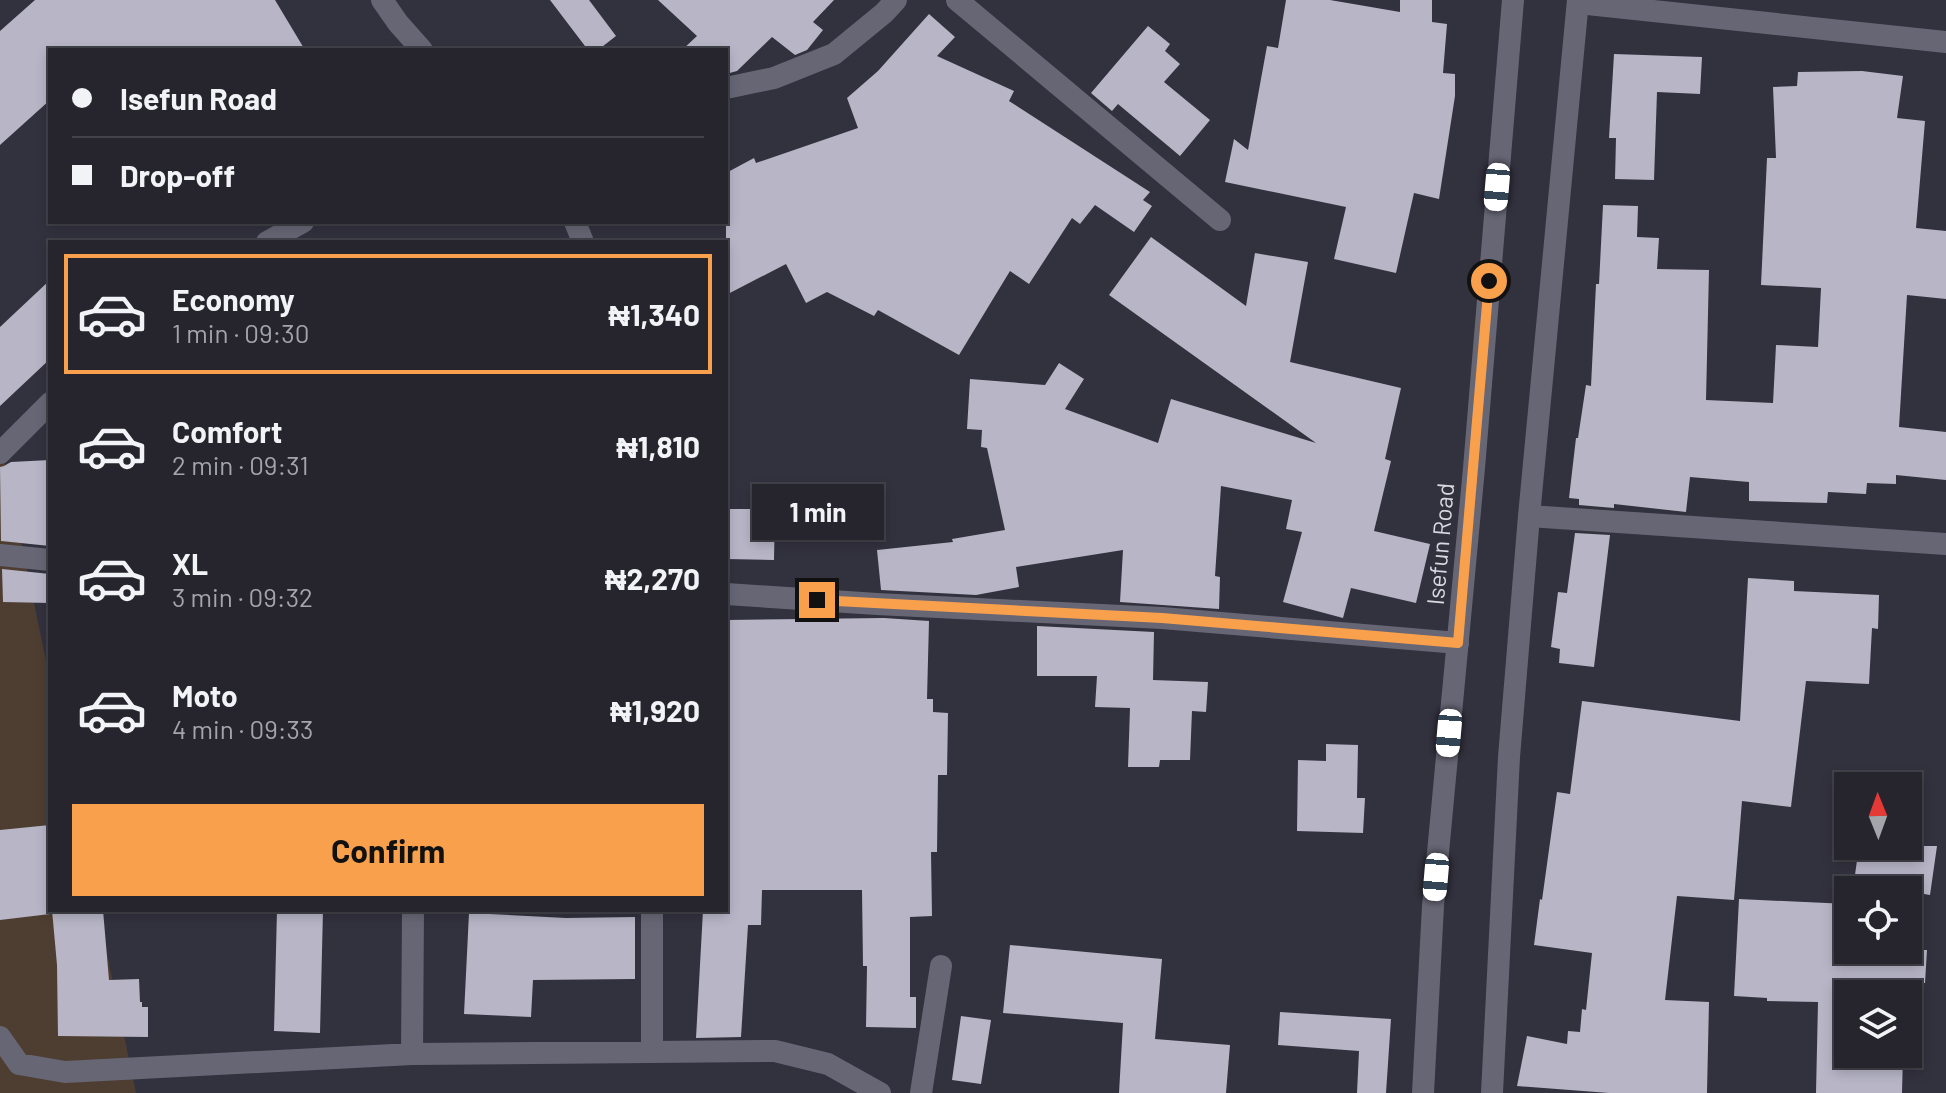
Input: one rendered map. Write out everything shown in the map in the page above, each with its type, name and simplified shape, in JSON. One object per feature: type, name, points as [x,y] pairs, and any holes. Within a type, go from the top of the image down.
[{"type":"street","points":[[382,0],[420,48]]},
{"type":"street","points":[[728,88],[774,78],[834,54],[896,0]]},
{"type":"street","points":[[957,0],[1220,220]]},
{"type":"street","name":"Isefun Road","points":[[1423,1093],[1433,906],[1513,0]]},
{"type":"street","points":[[1492,1093],[1509,757],[1578,1],[1946,42]]},
{"type":"street","points":[[271,240],[299,224]]},
{"type":"street","points":[[0,453],[48,405]]},
{"type":"street","points":[[1529,516],[1946,544]]},
{"type":"street","points":[[0,555],[48,560]]},
{"type":"street","points":[[728,594],[1162,618],[1458,643]]},
{"type":"street","points":[[412,1054],[413,912]]},
{"type":"street","points":[[652,912],[652,1052]]},
{"type":"street","points":[[921,1093],[941,966]]},
{"type":"street","points":[[0,1037],[19,1064],[65,1072],[412,1054],[775,1051],[828,1064],[880,1093]]},
{"type":"shaded area","points":[[0,439],[48,670],[48,912],[98,912],[136,1093],[0,1093]]},
{"type":"building","points":[[35,0],[275,0],[304,48],[48,48],[48,102],[0,145],[0,31]]},
{"type":"building","points":[[550,0],[589,0],[616,36],[601,48],[586,48]]},
{"type":"building","points":[[658,0],[834,0],[813,22],[823,30],[807,50],[795,55],[772,37],[737,71],[728,73],[728,48],[684,48],[697,36]]},
{"type":"building","points":[[1286,0],[1330,0],[1400,12],[1400,0],[1432,0],[1432,22],[1447,24],[1443,73],[1455,74],[1455,96],[1439,199],[1414,193],[1396,273],[1334,259],[1346,207],[1225,182],[1234,139],[1248,150],[1267,46],[1278,48]]},
{"type":"building","points":[[929,14],[955,37],[937,56],[1014,91],[1009,101],[1150,192],[1143,200],[1152,206],[1134,232],[1095,205],[1080,224],[1072,218],[1029,284],[1010,271],[959,355],[878,310],[874,316],[827,292],[806,303],[786,264],[728,294],[728,172],[754,158],[756,163],[858,128],[847,98],[878,71]]},
{"type":"building","points":[[1148,26],[1170,44],[1165,51],[1180,64],[1164,82],[1210,120],[1180,156],[1118,104],[1112,111],[1091,93]]},
{"type":"building","points":[[1614,54],[1702,57],[1700,94],[1657,92],[1654,180],[1615,179],[1616,138],[1609,138]]},
{"type":"building","points":[[1862,71],[1903,76],[1897,118],[1925,121],[1916,228],[1946,231],[1946,299],[1907,295],[1899,427],[1946,432],[1946,480],[1896,475],[1896,484],[1867,483],[1866,494],[1828,492],[1827,503],[1749,501],[1749,482],[1690,477],[1686,512],[1614,504],[1614,508],[1579,505],[1579,499],[1569,498],[1586,385],[1591,386],[1603,205],[1638,206],[1637,237],[1659,238],[1657,269],[1709,270],[1706,400],[1773,403],[1776,345],[1818,347],[1821,288],[1761,285],[1767,158],[1776,158],[1773,87],[1797,86],[1798,72]]},
{"type":"building","points":[[1151,237],[1246,306],[1255,253],[1308,262],[1290,362],[1401,388],[1385,459],[1391,461],[1374,531],[1430,544],[1416,603],[1351,588],[1343,618],[1283,602],[1302,532],[1286,529],[1292,500],[1221,486],[1215,576],[1220,577],[1219,609],[1120,602],[1123,550],[1016,567],[1019,587],[976,595],[881,590],[877,550],[953,542],[952,539],[1005,530],[987,448],[981,447],[982,430],[967,429],[970,379],[1045,385],[1059,363],[1084,379],[1065,409],[1158,443],[1171,399],[1316,443],[1109,295]]},
{"type":"building","points":[[48,282],[48,361],[0,406],[0,327]]},
{"type":"building","points":[[48,460],[48,546],[1,541],[0,467],[11,462]]},
{"type":"building","points":[[728,509],[775,509],[774,560],[728,559]]},
{"type":"building","points":[[1575,533],[1610,535],[1594,667],[1559,663],[1560,649],[1551,647],[1558,592],[1567,593]]},
{"type":"building","points":[[2,569],[48,574],[48,603],[3,602]]},
{"type":"building","points":[[1748,578],[1794,581],[1794,591],[1879,595],[1878,629],[1872,628],[1869,684],[1806,681],[1791,807],[1742,801],[1734,900],[1677,896],[1665,1000],[1709,1002],[1707,1093],[1609,1093],[1517,1086],[1527,1036],[1567,1044],[1568,1031],[1580,1032],[1582,1009],[1586,1010],[1592,953],[1534,945],[1557,792],[1570,794],[1582,701],[1740,721]]},
{"type":"building","points":[[884,618],[929,621],[927,699],[933,699],[933,712],[948,713],[947,775],[938,775],[937,852],[931,852],[932,916],[910,917],[910,997],[916,997],[916,1028],[866,1027],[867,966],[863,966],[862,890],[762,890],[761,925],[748,925],[741,1037],[696,1038],[703,912],[728,912],[728,620]]},
{"type":"building","points":[[1037,626],[1154,632],[1153,680],[1208,682],[1206,712],[1192,711],[1190,760],[1160,760],[1159,767],[1128,767],[1130,708],[1095,707],[1097,676],[1037,676]]},
{"type":"building","points":[[1326,744],[1358,745],[1357,798],[1365,798],[1363,833],[1297,831],[1298,760],[1326,761]]},
{"type":"building","points":[[48,825],[50,914],[0,920],[0,830]]},
{"type":"building","points":[[1922,846],[1937,846],[1930,895],[1922,894],[1922,876],[1855,876],[1857,860],[1922,860]]},
{"type":"building","points":[[1739,899],[1834,903],[1834,964],[1922,964],[1922,950],[1927,950],[1925,983],[1922,980],[1834,980],[1834,1068],[1903,1068],[1902,1093],[1816,1093],[1818,1002],[1767,1001],[1767,998],[1734,996]]},
{"type":"building","points":[[52,912],[103,912],[109,980],[139,979],[140,1002],[142,1007],[148,1007],[148,1037],[58,1036]]},
{"type":"building","points":[[277,912],[323,912],[320,1033],[274,1031]]},
{"type":"building","points":[[469,913],[566,918],[635,917],[635,979],[533,980],[531,1017],[464,1014]]},
{"type":"building","points":[[1010,945],[1162,959],[1155,1039],[1230,1045],[1226,1093],[1119,1093],[1123,1023],[1003,1013]]},
{"type":"building","points":[[1280,1012],[1391,1019],[1386,1093],[1357,1093],[1359,1051],[1278,1045]]},
{"type":"building","points":[[961,1016],[991,1020],[981,1084],[952,1080]]},
{"type":"route","points":[[817,600],[1162,618],[1458,643],[1489,281]]}]
